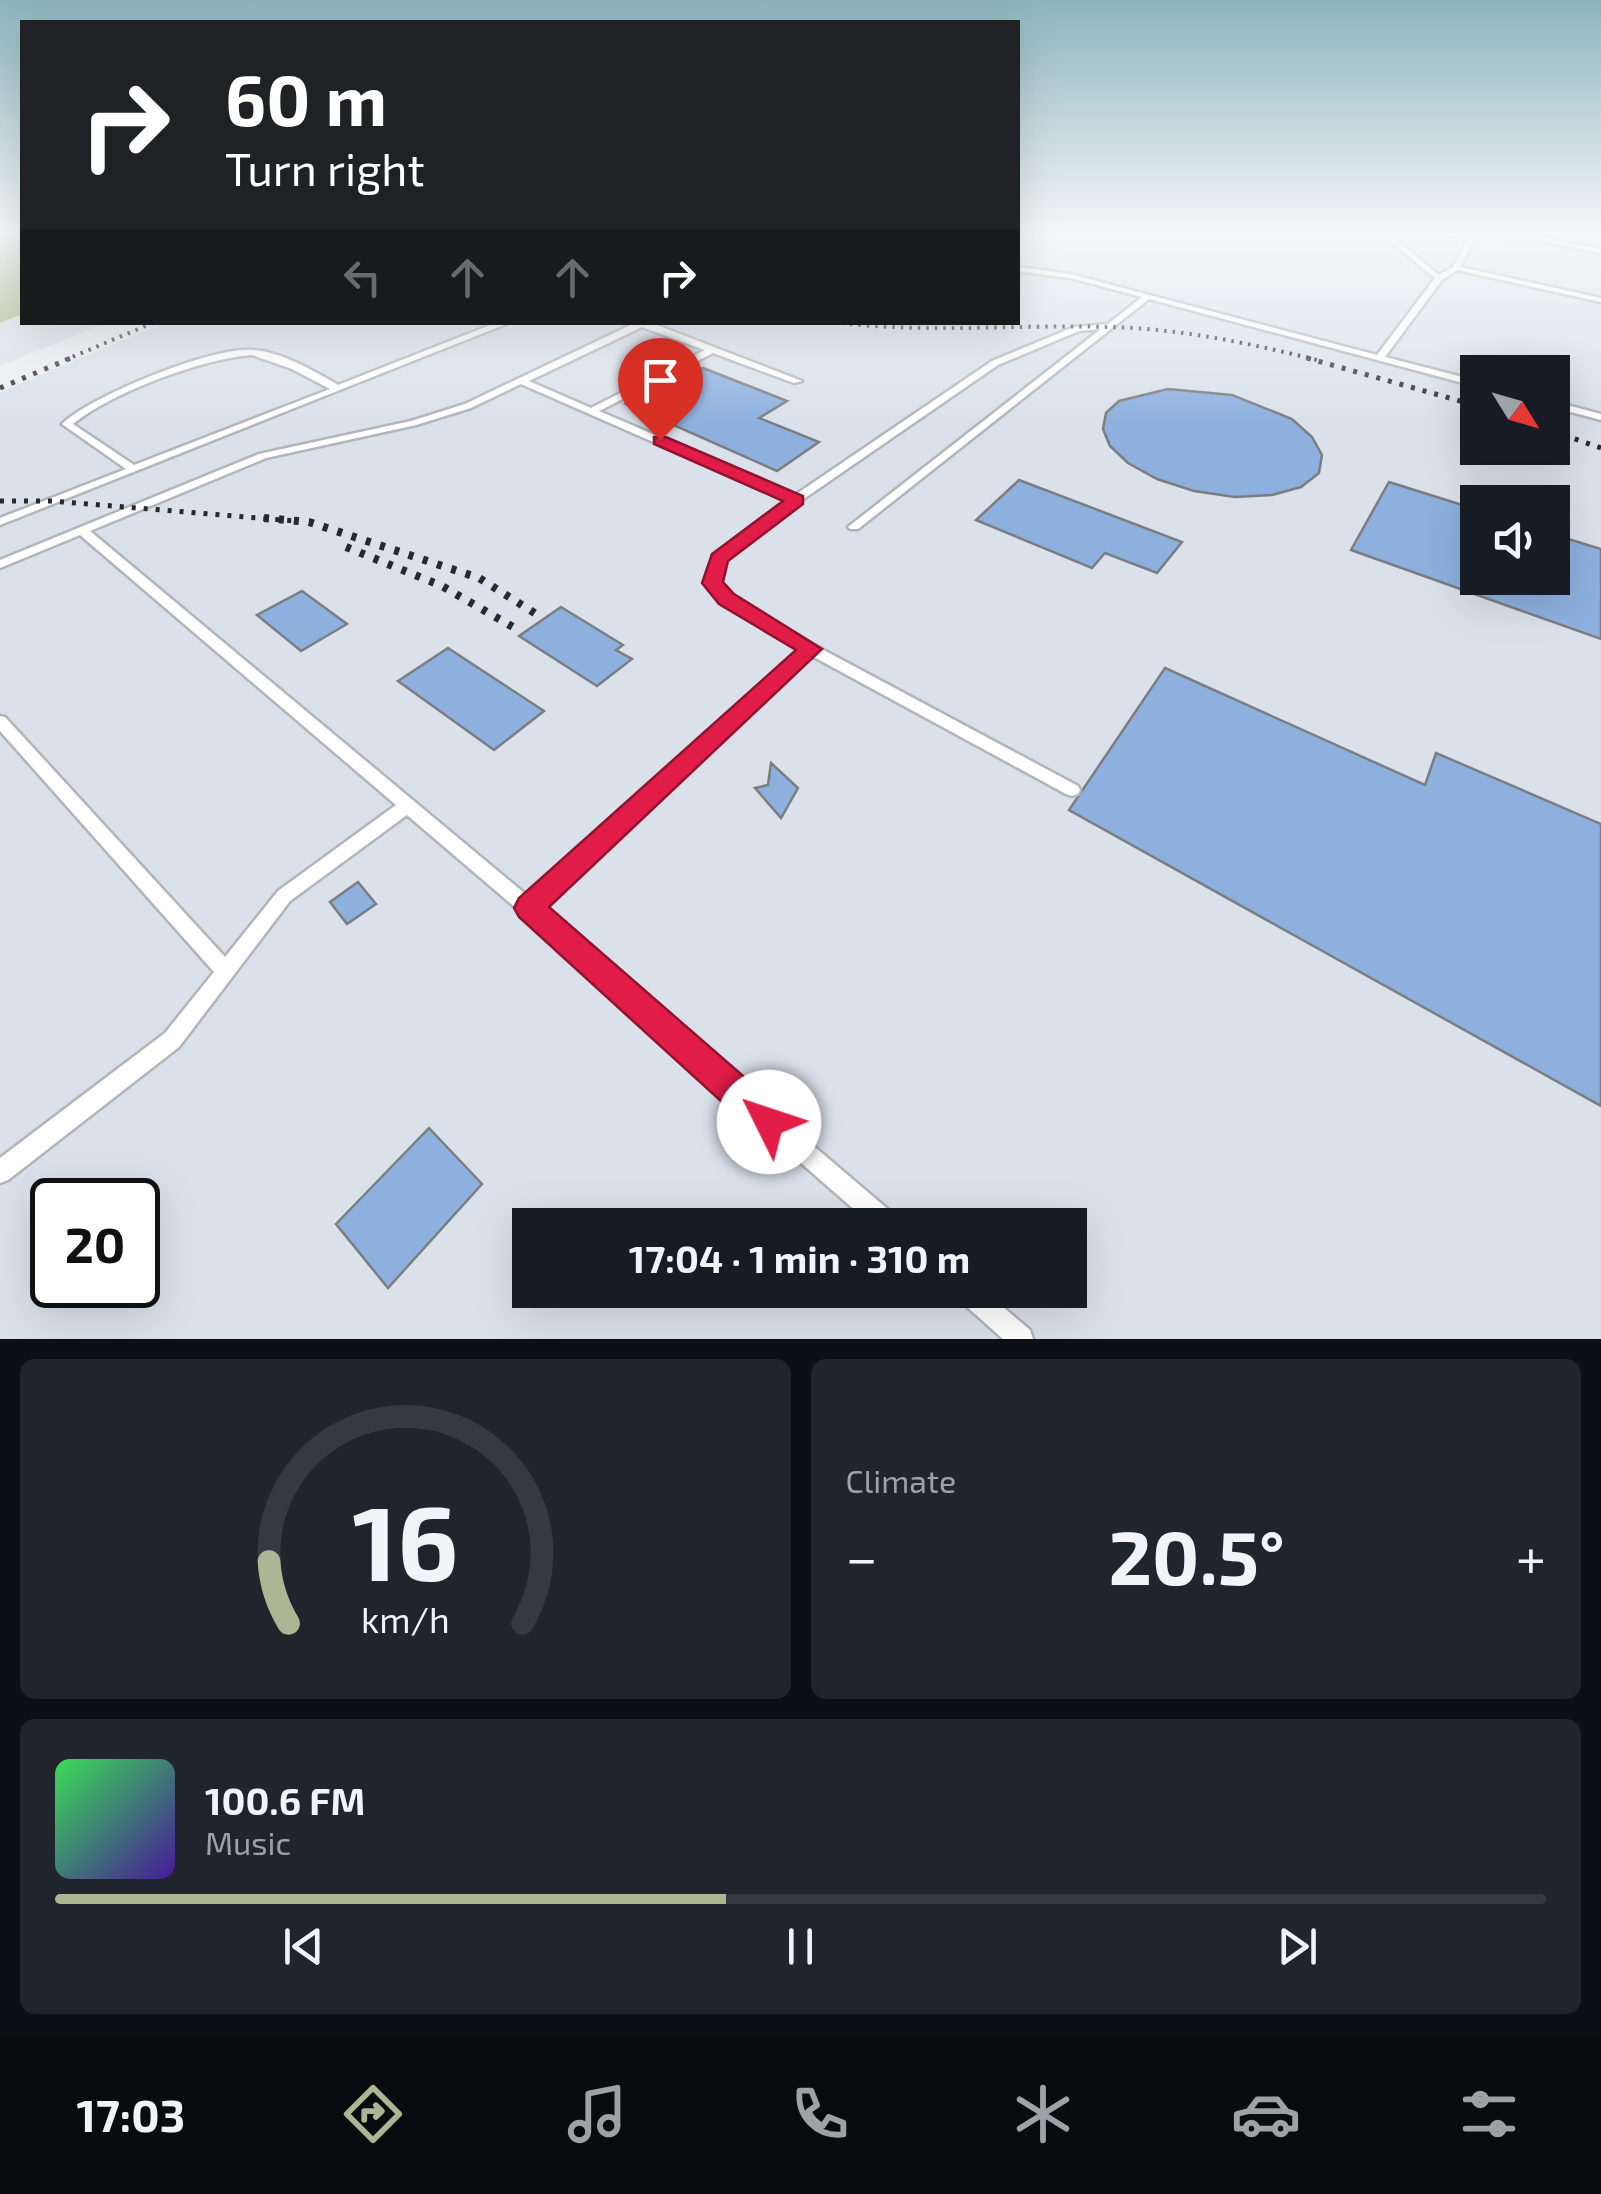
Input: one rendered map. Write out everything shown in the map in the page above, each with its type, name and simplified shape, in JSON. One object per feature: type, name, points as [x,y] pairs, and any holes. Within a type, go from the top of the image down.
[{"type":"lane","points":[[854,527],[1146,296]]},
{"type":"lane","points":[[1149,296],[1460,379]]},
{"type":"lane","points":[[1380,358],[1425,296]]},
{"type":"lane","points":[[0,522],[500,325]]},
{"type":"lane","points":[[0,564],[263,456],[413,423],[468,406],[640,325]]},
{"type":"lane","points":[[649,325],[797,381]]},
{"type":"lane","points":[[1072,790],[811,649],[726,599],[712,583],[719,558],[995,363],[1077,329],[1108,326]]},
{"type":"lane","points":[[592,411],[712,350]]},
{"type":"lane","points":[[134,469],[67,424],[94,404],[230,353],[268,356],[337,390]]},
{"type":"lane","points":[[522,381],[796,500]]},
{"type":"lane","points":[[1570,409],[1601,417]]},
{"type":"lane","points":[[81,530],[529,908],[619,992],[869,1208]]},
{"type":"lane","points":[[529,908],[811,649]]},
{"type":"lane","points":[[0,720],[224,971]]},
{"type":"lane","points":[[0,1172],[172,1040],[284,896],[407,806]]},
{"type":"lane","points":[[986,1308],[1022,1339]]},
{"type":"shaded area","points":[[0,296],[20,296],[20,325],[101,325],[0,366]]},
{"type":"shaded area","points":[[0,296],[20,296],[20,315],[0,323]]},
{"type":"shaded area","points":[[1020,296],[1601,296],[1601,1339],[0,1339],[0,392],[159,325],[1020,325]]},
{"type":"building","points":[[703,368],[787,401],[759,418],[819,442],[777,471],[626,404]]},
{"type":"building","points":[[1168,389],[1232,395],[1292,419],[1312,437],[1322,455],[1319,473],[1301,487],[1272,495],[1235,497],[1194,491],[1157,479],[1128,463],[1110,446],[1103,429],[1106,413],[1119,401]]},
{"type":"building","points":[[1019,480],[1182,542],[1157,573],[1105,553],[1092,568],[976,520]]},
{"type":"building","points":[[1389,482],[1460,504],[1460,589],[1351,550]]},
{"type":"building","points":[[1570,540],[1601,549],[1601,639],[1477,595],[1570,595]]},
{"type":"building","points":[[302,591],[347,624],[301,651],[257,615]]},
{"type":"building","points":[[561,607],[623,645],[616,650],[632,659],[597,686],[519,636]]},
{"type":"building","points":[[448,648],[544,711],[494,750],[398,681]]},
{"type":"building","points":[[1165,668],[1425,785],[1436,753],[1601,824],[1601,1106],[1069,810]]},
{"type":"building","points":[[771,763],[798,788],[781,818],[755,788],[768,785]]},
{"type":"building","points":[[358,882],[376,904],[347,924],[330,902]]},
{"type":"building","points":[[429,1128],[482,1184],[388,1288],[336,1224]]},
{"type":"railway","points":[[65,360],[148,325]]},
{"type":"railway","points":[[859,325],[1137,328],[1215,338],[1317,360]]},
{"type":"railway","points":[[0,388],[71,358]]},
{"type":"railway","points":[[1307,358],[1460,401]]},
{"type":"railway","points":[[1570,437],[1601,448]]},
{"type":"railway","points":[[0,501],[52,501],[295,521]]},
{"type":"railway","points":[[264,518],[309,522],[479,578],[536,614]]},
{"type":"railway","points":[[346,547],[442,586],[513,627]]},
{"type":"route","points":[[660,440],[796,500],[719,558],[712,583],[726,599],[811,649],[529,908],[769,1122]]}]
